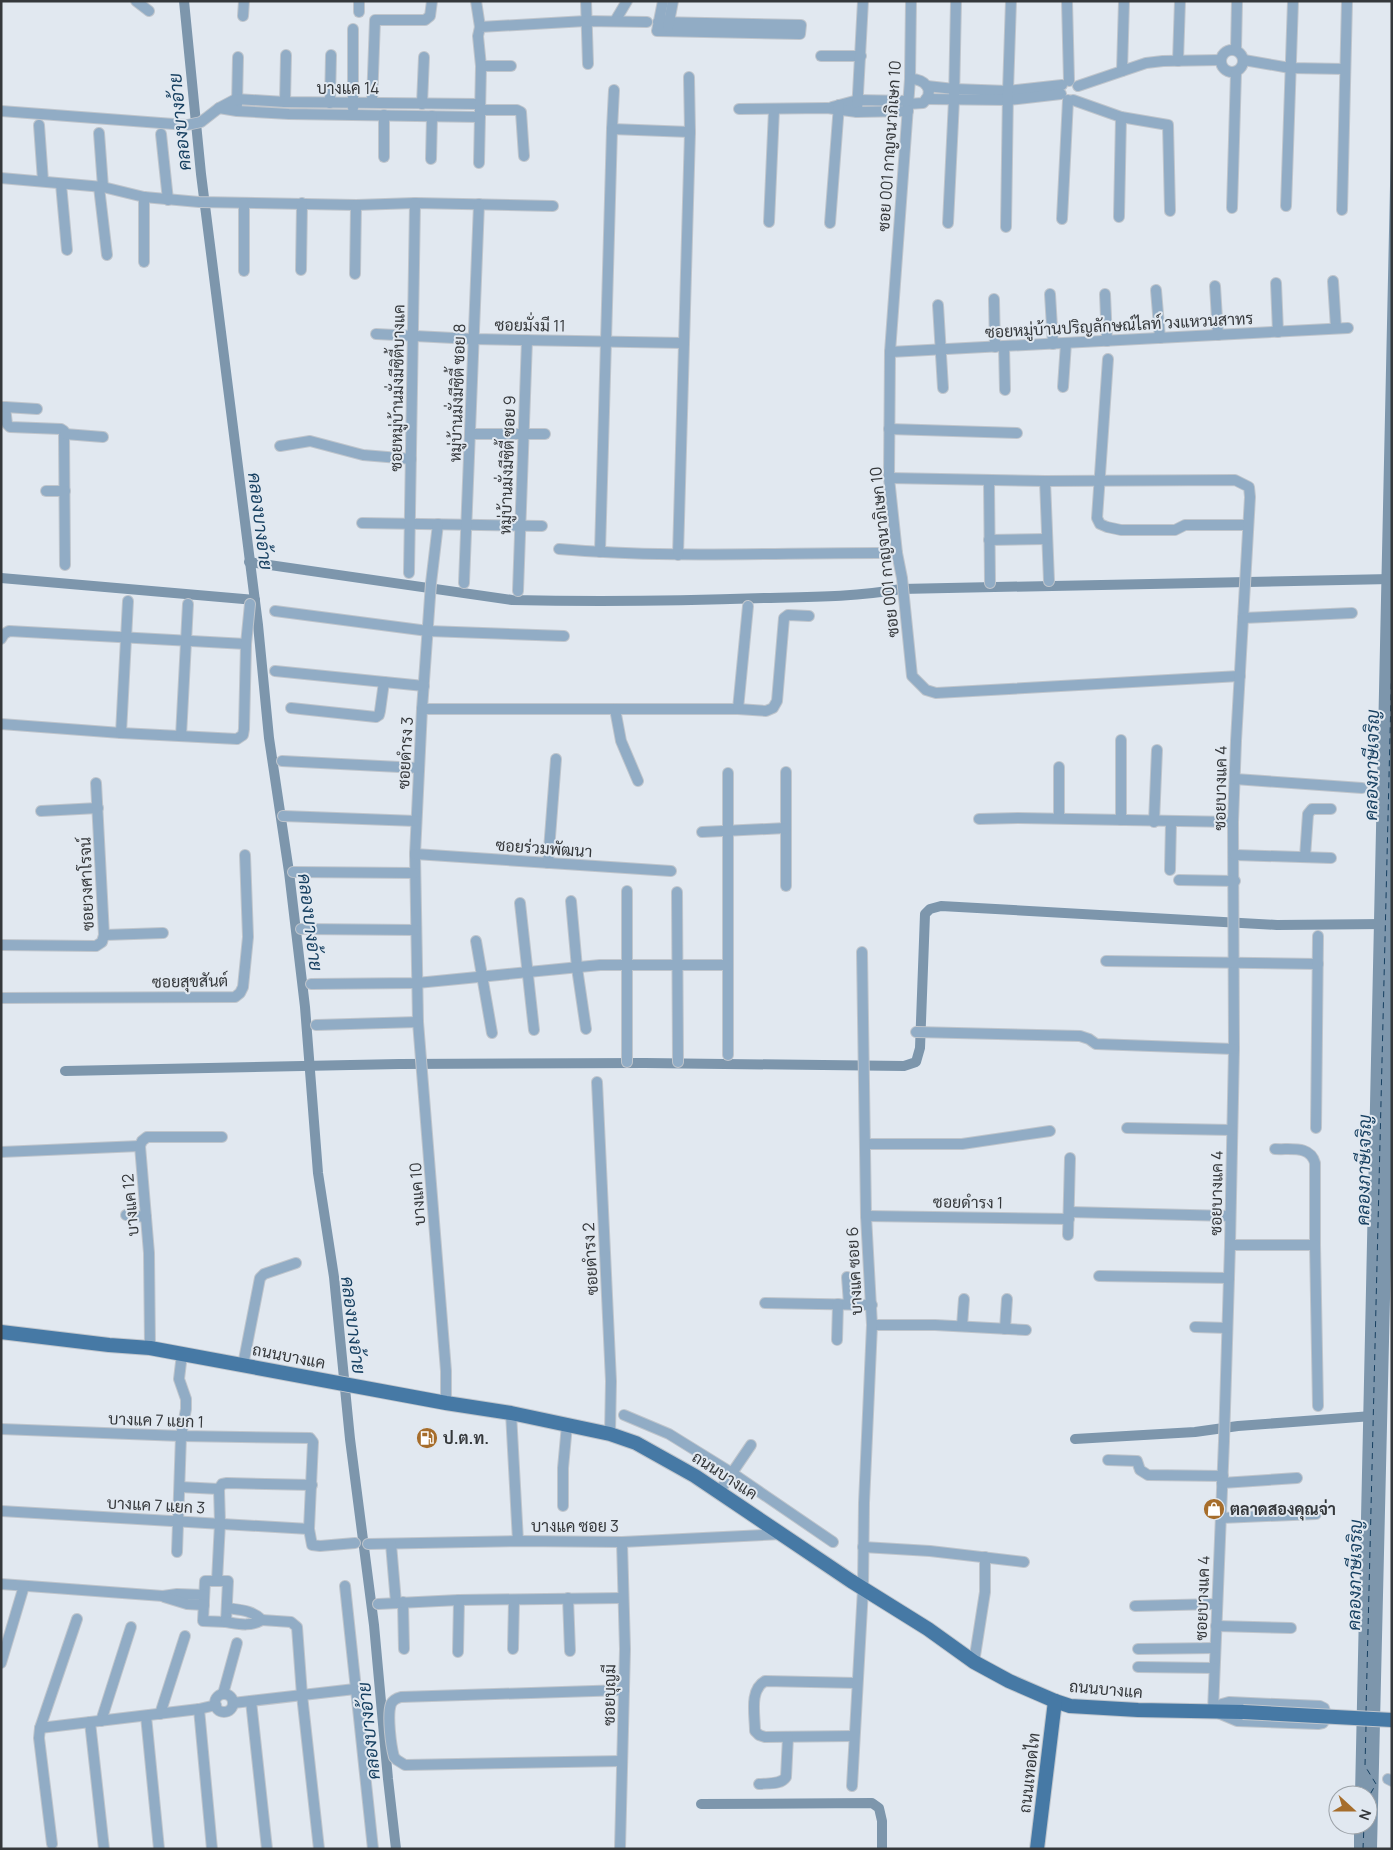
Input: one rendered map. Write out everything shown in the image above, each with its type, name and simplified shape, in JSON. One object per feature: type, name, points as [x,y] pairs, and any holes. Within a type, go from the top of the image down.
[{"type":"main road","name":"ถนนบางแค","points":[[1,1332],[150,1348],[329,1382],[511,1413],[610,1434],[636,1443],[660,1455],[719,1492],[862,1589],[928,1628],[974,1662],[996,1674],[1070,1706],[1243,1712],[1392,1720]]},
{"type":"main road","name":"ถนนเทอดไท","points":[[1037,1849],[1055,1701]]},
{"type":"street","points":[[136,1],[149,11]]},
{"type":"street","points":[[243,16],[244,1]]},
{"type":"street","points":[[359,12],[360,1]]},
{"type":"street","points":[[372,102],[375,20],[425,20],[430,16],[432,1]]},
{"type":"street","points":[[476,1],[480,27],[478,36],[480,66],[479,163]]},
{"type":"street","points":[[586,1],[588,64]]},
{"type":"street","points":[[615,21],[627,1]]},
{"type":"street","points":[[663,1],[665,25]]},
{"type":"street","points":[[665,25],[673,1]]},
{"type":"street","points":[[857,112],[863,1]]},
{"type":"street","name":"ซอย 001 กาญจนาภิเษก 10","points":[[911,1],[910,79],[890,352],[889,478],[912,676],[926,690],[936,693],[1240,676]]},
{"type":"street","points":[[948,223],[954,100],[956,1]]},
{"type":"street","points":[[1006,227],[1012,1]]},
{"type":"street","points":[[1062,219],[1068,91],[1067,1]]},
{"type":"street","points":[[1122,70],[1124,1]]},
{"type":"street","points":[[1178,61],[1180,1]]},
{"type":"street","points":[[1236,50],[1238,1]]},
{"type":"street","points":[[1286,206],[1293,1]]},
{"type":"street","points":[[1342,210],[1347,1]]},
{"type":"street","points":[[480,27],[586,21],[647,22]]},
{"type":"street","points":[[665,25],[752,28]]},
{"type":"street","points":[[353,29],[353,114]]},
{"type":"street","points":[[1236,50],[1244,60],[1242,67],[1236,72],[1226,71],[1222,66],[1221,60],[1226,51],[1236,50]]},
{"type":"street","points":[[286,55],[289,114]]},
{"type":"street","points":[[330,103],[331,55]]},
{"type":"street","points":[[821,56],[861,56]]},
{"type":"street","points":[[237,111],[238,57]]},
{"type":"street","points":[[422,104],[424,57]]},
{"type":"street","points":[[739,109],[839,108],[857,112],[908,106],[918,104],[926,99],[954,100],[1068,91],[1122,70],[1146,63],[1221,60]]},
{"type":"street","points":[[1244,60],[1290,68],[1346,69]]},
{"type":"street","points":[[480,66],[511,66]]},
{"type":"street","points":[[1232,208],[1236,72]]},
{"type":"street","points":[[678,555],[690,132],[689,77]]},
{"type":"street","points":[[910,79],[922,80],[927,86],[929,90],[926,99]]},
{"type":"street","points":[[927,86],[1008,96]]},
{"type":"street","points":[[600,552],[614,90]]},
{"type":"street","points":[[1068,91],[1121,117],[1168,125],[1170,211]]},
{"type":"street","points":[[1,111],[188,125],[201,122],[219,108],[236,99]]},
{"type":"street","name":"บางแค 14","points":[[236,99],[287,102],[422,104],[480,110]]},
{"type":"street","points":[[839,108],[858,100],[908,106]]},
{"type":"street","name":"บางแค 14","points":[[219,108],[289,114],[384,116],[432,116],[480,110]]},
{"type":"street","points":[[830,223],[839,108]]},
{"type":"street","points":[[480,110],[518,110],[520,112],[524,156]]},
{"type":"street","points":[[769,222],[774,110]]},
{"type":"street","points":[[384,116],[384,157]]},
{"type":"street","points":[[431,160],[432,116]]},
{"type":"street","points":[[1119,217],[1121,117]]},
{"type":"street","points":[[39,125],[43,181]]},
{"type":"street","points":[[612,129],[690,132]]},
{"type":"street","points":[[99,133],[101,187],[107,255]]},
{"type":"street","points":[[161,134],[168,200]]},
{"type":"street","points":[[1,178],[101,187],[144,197],[199,202],[552,206]]},
{"type":"street","points":[[61,184],[68,250]]},
{"type":"street","points":[[144,197],[144,262]]},
{"type":"street","points":[[244,202],[244,271]]},
{"type":"street","points":[[301,270],[302,203]]},
{"type":"street","name":"ซอยหมู่บ้านมั่งมีซิตี้บางแค","points":[[409,573],[415,203]]},
{"type":"street","name":"หมู่บ้านมั่งมีซิตี้ ซอย 8","points":[[464,583],[479,204]]},
{"type":"street","points":[[355,274],[356,205]]},
{"type":"street","points":[[1333,281],[1336,328]]},
{"type":"street","points":[[1276,284],[1278,332]]},
{"type":"street","points":[[1216,286],[1218,335]]},
{"type":"street","points":[[1156,290],[1160,338]]},
{"type":"street","points":[[1050,294],[1053,344]]},
{"type":"street","points":[[1105,294],[1107,341]]},
{"type":"street","points":[[994,299],[1004,390]]},
{"type":"street","points":[[938,305],[943,388]]},
{"type":"street","name":"ซอยหมู่บ้านปริญลักษณ์ไลท์ วงแหวนสาทร","points":[[890,352],[1348,328]]},
{"type":"street","name":"ซอยมั่งมี 11","points":[[376,334],[473,339],[684,344]]},
{"type":"street","name":"หมู่บ้านมั่งมีซิตี้ ซอย 9","points":[[518,591],[527,340]]},
{"type":"street","points":[[1064,387],[1066,343]]},
{"type":"street","points":[[1108,359],[1097,518],[1100,524],[1107,528],[1121,530],[1175,530],[1185,524],[1248,525]]},
{"type":"street","points":[[38,409],[3,407],[7,424],[10,427],[61,429],[65,434],[65,565]]},
{"type":"street","points":[[889,429],[1017,433]]},
{"type":"street","points":[[65,434],[103,437]]},
{"type":"street","points":[[470,434],[545,434]]},
{"type":"street","points":[[280,446],[310,441],[363,455],[411,459]]},
{"type":"street","points":[[889,478],[1046,481],[1099,480]]},
{"type":"street","points":[[989,480],[990,583]]},
{"type":"street","name":"ซอยบางแค 4","points":[[1099,480],[1235,480],[1249,487],[1233,822],[1235,855],[1235,964],[1230,1245],[1213,1711]]},
{"type":"street","points":[[1046,481],[1049,581]]},
{"type":"street","points":[[46,491],[65,491]]},
{"type":"street","points":[[362,523],[542,526]]},
{"type":"street","name":"ซอยดำรง 3","points":[[417,983],[416,821],[431,583],[438,524]]},
{"type":"street","points":[[989,540],[1047,540]]},
{"type":"street","points":[[559,549],[678,555],[897,553]]},
{"type":"street","points":[[121,733],[128,601]]},
{"type":"street","points":[[181,736],[188,604]]},
{"type":"street","points":[[1,724],[237,739],[243,735],[246,644],[250,604]]},
{"type":"street","points":[[738,709],[748,606]]},
{"type":"street","points":[[275,610],[428,631],[564,636]]},
{"type":"street","points":[[1243,618],[1352,613]]},
{"type":"street","points":[[422,709],[738,709],[766,711],[773,708],[777,700],[784,618],[788,615],[810,616]]},
{"type":"street","points":[[1,640],[4,634],[9,631],[126,639],[246,644]]},
{"type":"street","points":[[275,671],[424,686]]},
{"type":"street","points":[[291,708],[376,718],[380,711],[384,682]]},
{"type":"street","points":[[615,709],[621,741],[638,781]]},
{"type":"street","points":[[1121,740],[1121,820]]},
{"type":"street","points":[[1154,822],[1157,750]]},
{"type":"street","points":[[548,863],[556,760]]},
{"type":"street","points":[[282,761],[419,768]]},
{"type":"street","points":[[1059,767],[1059,818]]},
{"type":"street","points":[[786,772],[786,886]]},
{"type":"street","points":[[728,773],[728,1055]]},
{"type":"street","points":[[1235,779],[1362,788]]},
{"type":"street","name":"ซอยวงศาโรจน์","points":[[1,945],[96,946],[102,942],[104,935],[96,783]]},
{"type":"street","points":[[41,811],[98,808]]},
{"type":"street","points":[[1305,857],[1308,814],[1312,809],[1331,809]]},
{"type":"street","points":[[283,816],[416,821]]},
{"type":"street","points":[[979,819],[1059,818],[1154,822],[1233,822]]},
{"type":"street","points":[[1170,870],[1171,822]]},
{"type":"street","points":[[702,832],[786,828]]},
{"type":"street","name":"ซอยร่วมพัฒนา","points":[[415,854],[671,871]]},
{"type":"street","name":"ซอยสุขสันต์","points":[[1,998],[235,997],[243,987],[248,937],[245,855]]},
{"type":"street","points":[[1235,855],[1331,858]]},
{"type":"street","points":[[293,872],[415,873]]},
{"type":"street","points":[[1179,880],[1235,881]]},
{"type":"street","points":[[627,891],[627,1062]]},
{"type":"street","points":[[677,892],[678,1062]]},
{"type":"street","points":[[570,901],[586,1029]]},
{"type":"street","points":[[520,904],[534,1030]]},
{"type":"street","points":[[302,929],[416,930]]},
{"type":"street","points":[[104,935],[162,934]]},
{"type":"street","points":[[1316,1128],[1318,936]]},
{"type":"street","points":[[476,940],[492,1033]]},
{"type":"street","name":"บางแค ซอย 6","points":[[852,1786],[872,1325],[866,1216],[862,952]]},
{"type":"street","points":[[1106,961],[1318,964]]},
{"type":"street","points":[[311,984],[417,983],[627,965],[728,965]]},
{"type":"street","name":"บางแค 10","points":[[417,983],[418,1022],[446,1371],[446,1403]]},
{"type":"street","points":[[316,1025],[418,1022]]},
{"type":"street","points":[[916,1032],[1080,1036],[1096,1044],[1234,1049]]},
{"type":"street","name":"ซอยดำรง 2","points":[[597,1082],[611,1381],[610,1434]]},
{"type":"street","points":[[1127,1128],[1232,1130]]},
{"type":"street","points":[[865,1144],[962,1144],[1050,1130]]},
{"type":"street","points":[[1,1152],[140,1146],[147,1137],[222,1137]]},
{"type":"street","name":"บางแค 12","points":[[140,1146],[149,1253],[150,1348]]},
{"type":"street","points":[[1275,1149],[1306,1150],[1313,1157],[1315,1164],[1318,1406]]},
{"type":"street","points":[[1068,1235],[1070,1158]]},
{"type":"street","points":[[126,1215],[146,1217]]},
{"type":"street","name":"ซอยดำรง 1","points":[[866,1216],[1230,1216]]},
{"type":"street","points":[[1230,1245],[1315,1245]]},
{"type":"street","points":[[243,1365],[260,1278],[264,1274],[296,1263]]},
{"type":"street","points":[[1099,1276],[1229,1278]]},
{"type":"street","points":[[847,1277],[849,1304]]},
{"type":"street","points":[[962,1326],[964,1299]]},
{"type":"street","points":[[1005,1328],[1007,1299]]},
{"type":"street","points":[[765,1303],[872,1305]]},
{"type":"street","points":[[837,1340],[838,1304]]},
{"type":"street","points":[[872,1325],[962,1326],[1026,1330]]},
{"type":"street","points":[[1195,1327],[1227,1328]]},
{"type":"street","points":[[177,1552],[181,1436],[186,1409],[186,1399],[179,1379],[182,1354]]},
{"type":"street","points":[[511,1413],[518,1541]]},
{"type":"street","points":[[624,1415],[670,1434],[732,1473],[833,1542]]},
{"type":"street","points":[[563,1506],[563,1468],[567,1425]]},
{"type":"street","name":"บางแค 7 แยก 1","points":[[1,1429],[181,1436],[310,1438],[313,1442],[312,1485]]},
{"type":"street","points":[[719,1492],[751,1445]]},
{"type":"street","points":[[1108,1460],[1137,1461],[1140,1470],[1148,1475],[1222,1480],[1297,1478]]},
{"type":"street","points":[[217,1581],[220,1524],[219,1489],[222,1484],[312,1485],[309,1529],[312,1545],[355,1544]]},
{"type":"street","points":[[180,1487],[219,1489]]},
{"type":"street","name":"บางแค 7 แยก 3","points":[[1,1511],[309,1529]]},
{"type":"street","points":[[1221,1518],[1316,1514]]},
{"type":"street","name":"บางแค ซอย 3","points":[[368,1544],[518,1541],[622,1542],[782,1534]]},
{"type":"street","name":"ซอยบุญมี","points":[[620,1849],[625,1649],[622,1598],[622,1542]]},
{"type":"street","points":[[391,1544],[404,1649]]},
{"type":"street","points":[[863,1547],[930,1551],[1024,1562]]},
{"type":"street","points":[[974,1662],[985,1592],[984,1557]]},
{"type":"street","points":[[226,1622],[228,1581],[205,1581],[203,1621],[244,1625],[255,1624],[262,1620],[291,1622],[297,1627],[302,1695],[319,1849]]},
{"type":"street","points":[[1,1584],[163,1596],[177,1594],[204,1600]]},
{"type":"street","points":[[1,1663],[24,1586]]},
{"type":"street","points":[[345,1586],[373,1849]]},
{"type":"street","points":[[568,1598],[570,1651]]},
{"type":"street","points":[[378,1604],[459,1600],[622,1598]]},
{"type":"street","points":[[458,1652],[459,1600]]},
{"type":"street","points":[[513,1649],[514,1600]]},
{"type":"street","points":[[1136,1606],[1216,1604]]},
{"type":"street","points":[[227,1608],[247,1610],[256,1614],[262,1620]]},
{"type":"street","points":[[52,1844],[39,1738],[40,1728],[77,1619]]},
{"type":"street","points":[[1216,1626],[1291,1628]]},
{"type":"street","points":[[104,1849],[95,1722],[131,1627]]},
{"type":"street","points":[[160,1714],[185,1636]]},
{"type":"street","points":[[223,1694],[237,1643]]},
{"type":"street","points":[[1138,1649],[1215,1648]]},
{"type":"street","points":[[1138,1667],[1214,1668]]},
{"type":"street","points":[[854,1736],[765,1737],[759,1735],[755,1731],[755,1690],[759,1684],[765,1681],[857,1683]]},
{"type":"street","points":[[233,1703],[356,1689]]},
{"type":"street","points":[[622,1761],[405,1765],[394,1757],[390,1717],[394,1700],[401,1696],[624,1690]]},
{"type":"street","points":[[223,1694],[231,1697],[233,1703],[231,1708],[224,1712],[216,1706],[217,1697],[223,1694]]},
{"type":"street","points":[[251,1701],[267,1849]]},
{"type":"street","points":[[1229,1702],[1320,1706],[1326,1711],[1323,1723],[1318,1724],[1237,1721],[1213,1711],[1222,1704],[1229,1702]]},
{"type":"street","points":[[40,1728],[216,1706]]},
{"type":"street","points":[[199,1709],[212,1849]]},
{"type":"street","points":[[146,1716],[159,1849]]},
{"type":"street","points":[[759,1784],[784,1781],[786,1777],[788,1736]]},
{"type":"water","points":[[1392,94],[1392,1214],[1378,1807],[1378,1785],[1355,1785]]},
{"type":"water","points":[[1354,1835],[1377,1835],[1377,1849],[1354,1849]]},
{"type":"waterway","name":"คลองบางอ้าย","points":[[184,1],[201,174],[258,625],[269,738],[289,872],[305,1007],[318,1173],[334,1277],[350,1439],[374,1625],[396,1849]]},
{"type":"waterway","points":[[249,562],[512,600],[544,601],[701,600],[833,596],[901,589],[1391,579]]},
{"type":"waterway","points":[[1,578],[255,600]]},
{"type":"waterway","points":[[65,1071],[399,1064],[645,1063],[904,1066],[916,1062],[920,1048],[925,914],[930,909],[941,906],[1277,925],[1384,924]]},
{"type":"waterway","points":[[1075,1439],[1195,1432],[1238,1426],[1372,1416]]},
{"type":"waterway","points":[[701,1804],[872,1803],[879,1808],[882,1821],[882,1849]]},
{"type":"ferry route","points":[[1366,1712],[1392,655]]},
{"type":"ferry route","points":[[1366,1726],[1365,1766],[1375,1785]]},
{"type":"ferry route","points":[[1363,1849],[1364,1835]]},
{"type":"place","name":"ป.ต.ท.","points":[[427,1438]]},
{"type":"place","name":"ตลาดสองคุณจ่า","points":[[1214,1509]]},
{"type":"water label","name":"คลองภาษีเจริญ","points":[[1371,765]]},
{"type":"water label","name":"คลองภาษีเจริญ","points":[[1363,1170]]},
{"type":"water label","name":"คลองภาษีเจริญ","points":[[1354,1575]]}]
